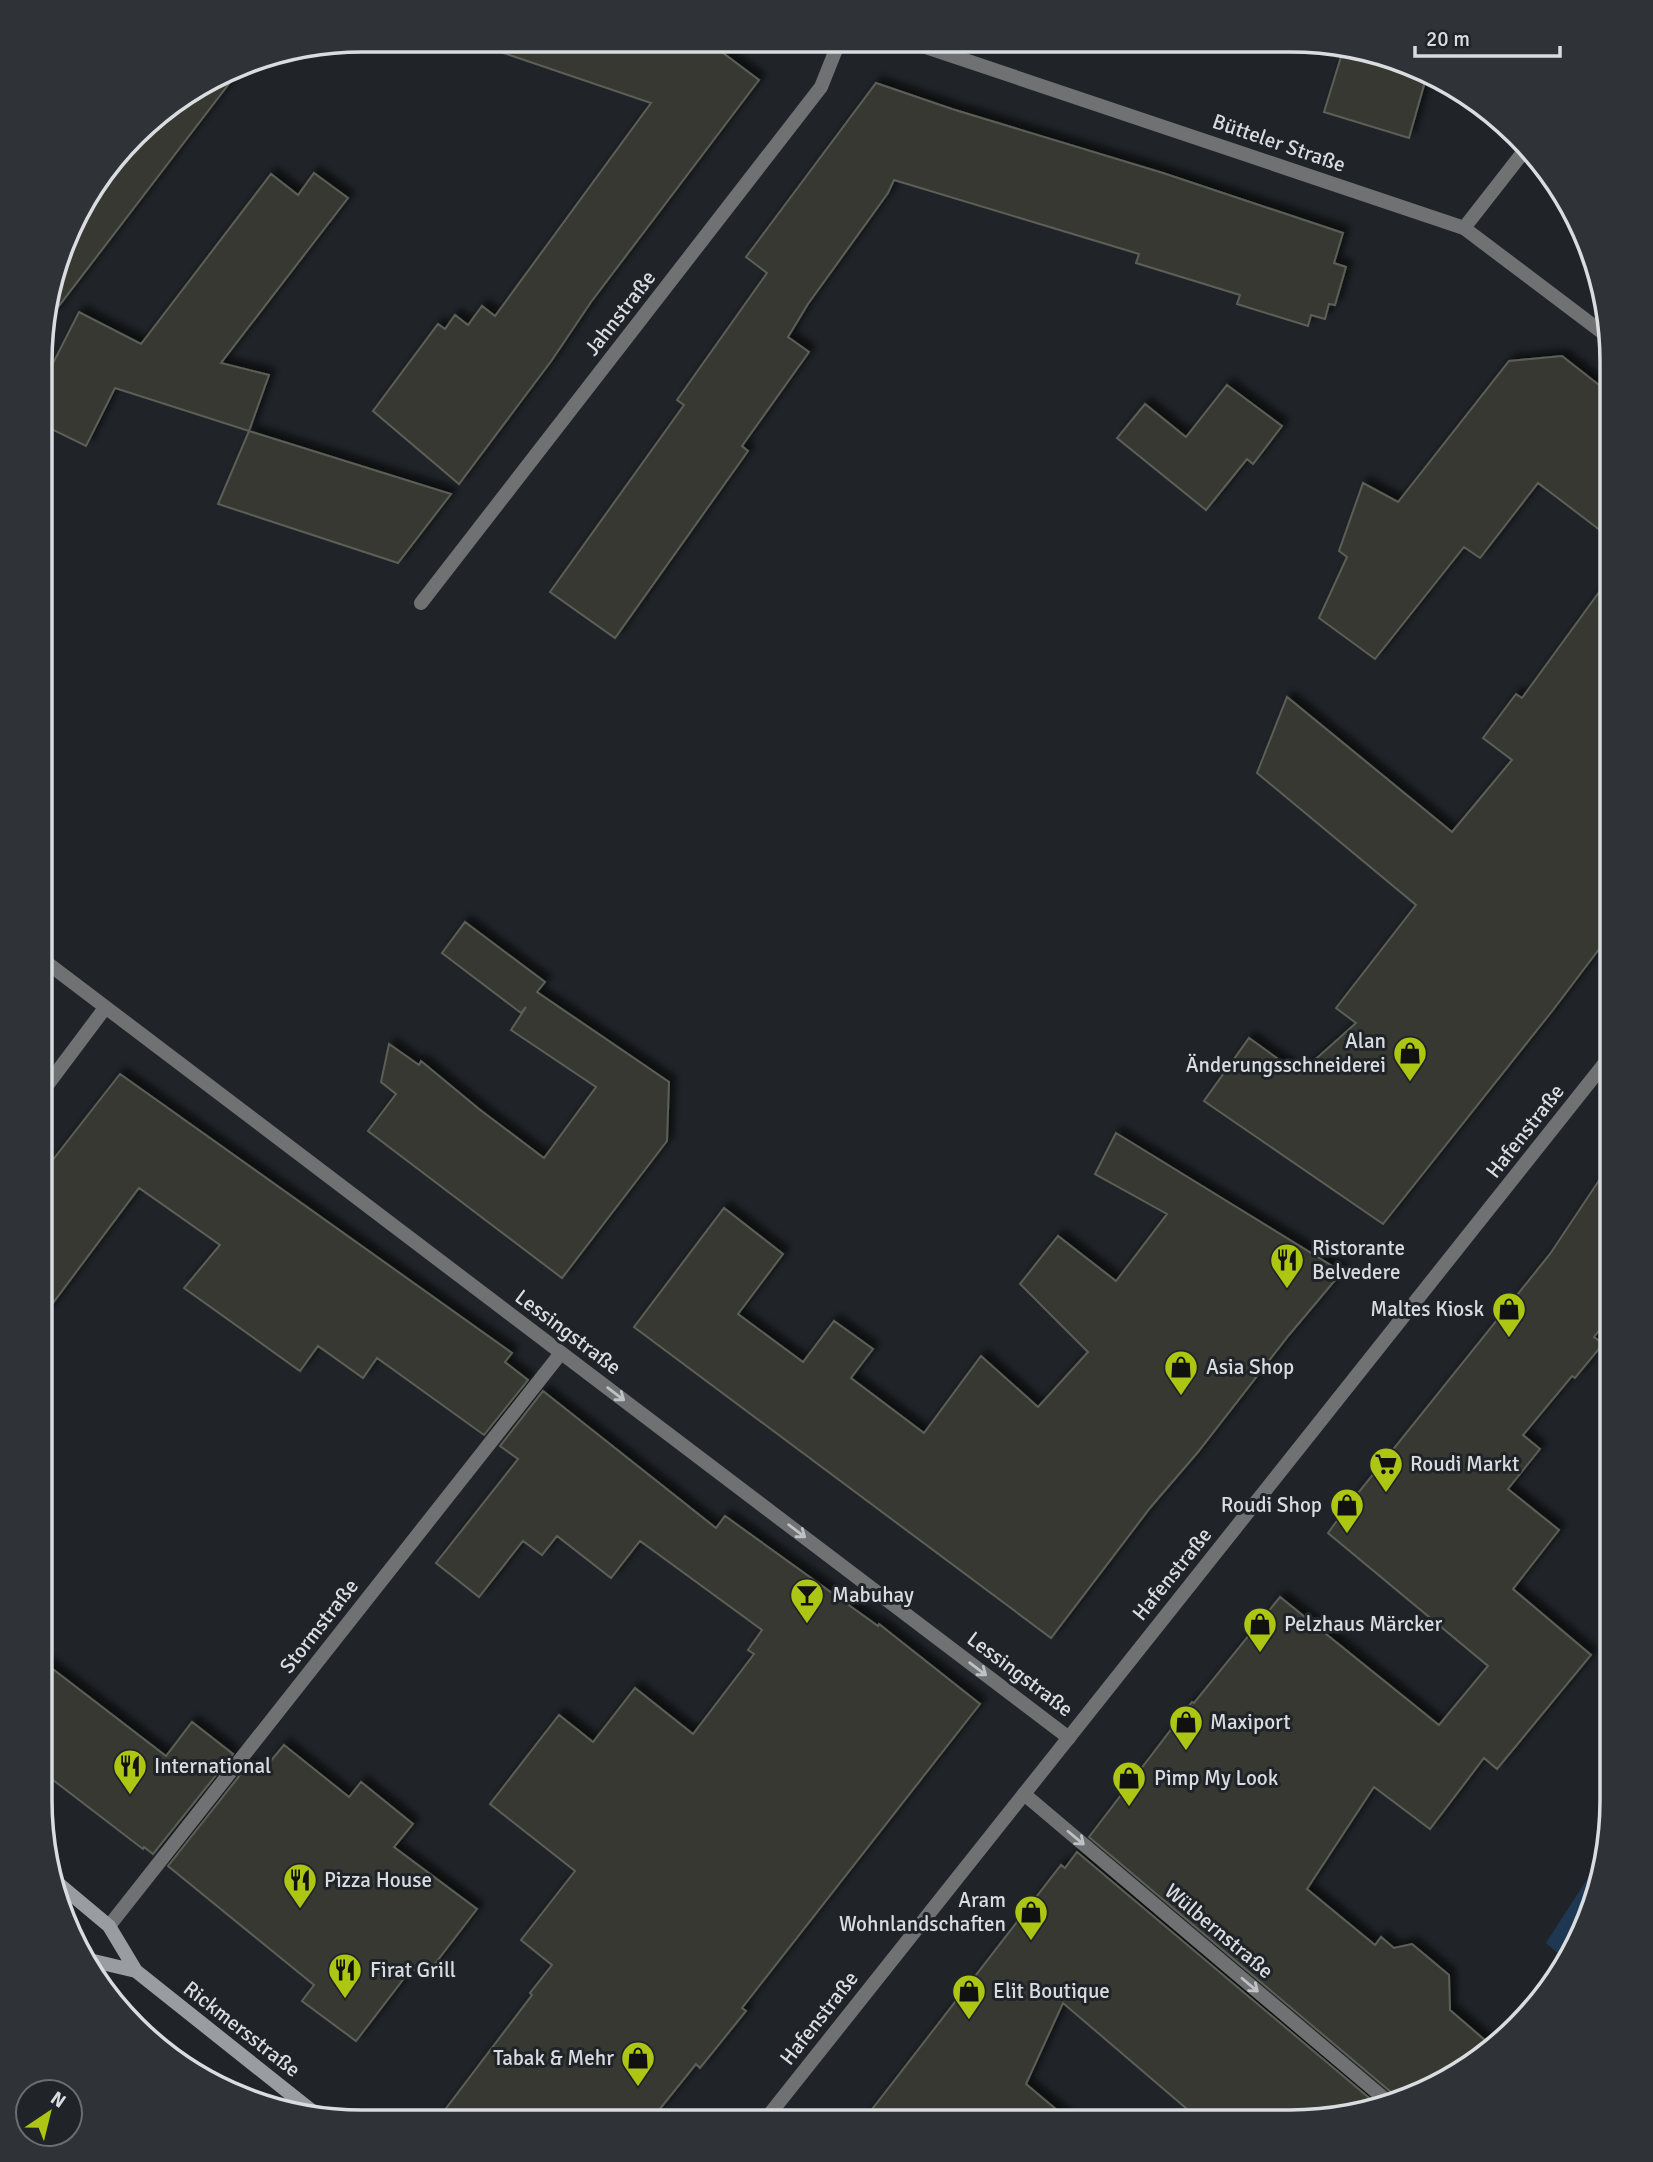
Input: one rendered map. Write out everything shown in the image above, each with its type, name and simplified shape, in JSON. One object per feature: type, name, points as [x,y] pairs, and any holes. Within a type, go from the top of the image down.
[{"type":"main road","name":"Rickmersstraße","points":[[66,1890],[109,1926],[136,1971],[303,2104]]},
{"type":"main road","name":"Rickmersstraße","points":[[99,1962],[136,1971]]},
{"type":"street","name":"Jahnstraße","points":[[421,603],[821,87],[835,52]]},
{"type":"street","name":"Bütteler Straße","points":[[941,52],[1464,228],[1599,330]]},
{"type":"street","points":[[1464,228],[1521,155]]},
{"type":"street","name":"Lessingstraße","points":[[52,968],[1069,1738]]},
{"type":"street","points":[[52,1079],[106,1008]]},
{"type":"street","name":"Hafenstraße","points":[[774,2109],[1600,1072]]},
{"type":"street","name":"Stormstraße","points":[[109,1926],[561,1353]]},
{"type":"street","name":"Wülbernstraße","points":[[1024,1794],[1381,2096]]},
{"type":"shaded area","points":[[1592,1872],[1577,1918],[1559,1954],[1546,1943]]},
{"type":"building","points":[[501,52],[722,52],[759,80],[591,302],[552,360],[459,484],[373,411],[438,324],[445,329],[455,315],[468,325],[482,306],[495,316],[651,103]]},
{"type":"building","points":[[1341,57],[1371,63],[1425,83],[1409,138],[1324,112]]},
{"type":"building","points":[[231,82],[57,308],[69,263],[84,225],[116,174],[143,143],[174,116]]},
{"type":"building","points":[[876,83],[1343,233],[1334,263],[1346,267],[1335,305],[1329,304],[1325,319],[1311,315],[1308,326],[1237,304],[1240,295],[1136,263],[1139,254],[894,180],[888,193],[808,304],[788,337],[809,352],[742,446],[748,451],[615,638],[550,592],[684,405],[677,400],[767,273],[746,257]]},
{"type":"building","points":[[314,173],[348,198],[221,363],[269,375],[249,431],[115,388],[86,446],[52,429],[52,365],[79,312],[141,344],[271,174],[298,195]]},
{"type":"building","points":[[1562,356],[1600,386],[1600,530],[1538,483],[1480,558],[1464,547],[1375,659],[1319,618],[1347,557],[1339,551],[1363,483],[1398,502],[1509,361]]},
{"type":"building","points":[[1227,385],[1282,426],[1253,464],[1247,459],[1206,510],[1117,438],[1145,404],[1186,437]]},
{"type":"building","points":[[249,431],[451,494],[398,563],[218,504]]},
{"type":"building","points":[[1600,591],[1600,948],[1383,1224],[1204,1101],[1249,1038],[1299,1074],[1356,1023],[1336,1008],[1416,905],[1257,773],[1287,697],[1452,832],[1512,760],[1483,738],[1516,694],[1522,698]]},
{"type":"building","points":[[465,922],[545,982],[537,992],[669,1082],[667,1141],[562,1278],[368,1131],[396,1094],[381,1082],[389,1044],[419,1065],[421,1061],[544,1158],[596,1087],[511,1030],[526,1007],[521,1013],[442,953]]},
{"type":"building","points":[[120,1074],[512,1353],[505,1362],[528,1380],[484,1435],[377,1358],[363,1378],[318,1346],[300,1371],[184,1288],[220,1245],[139,1188],[52,1304],[52,1161]]},
{"type":"building","points":[[1116,1133],[1342,1272],[1150,1508],[1051,1638],[634,1327],[724,1208],[783,1254],[738,1314],[803,1362],[834,1321],[873,1349],[851,1378],[924,1433],[981,1356],[1038,1407],[1088,1352],[1020,1284],[1058,1236],[1116,1281],[1167,1214],[1095,1174]]},
{"type":"building","points":[[1600,1179],[1600,1329],[1594,1337],[1600,1342],[1600,1348],[1575,1378],[1572,1376],[1523,1435],[1540,1449],[1508,1489],[1559,1530],[1513,1589],[1591,1655],[1497,1769],[1484,1758],[1430,1829],[1374,1787],[1307,1889],[1375,1945],[1381,1937],[1394,1948],[1412,1944],[1449,1975],[1450,2010],[1486,2041],[1428,2078],[1391,2092],[1089,1837],[1192,1702],[1194,1703],[1280,1597],[1439,1725],[1488,1666],[1328,1533],[1550,1254]]},
{"type":"building","points":[[543,1391],[716,1528],[725,1516],[878,1626],[879,1624],[980,1704],[742,2008],[746,2011],[700,2068],[696,2064],[660,2109],[446,2109],[552,1965],[521,1940],[575,1871],[490,1804],[559,1715],[593,1742],[635,1688],[693,1734],[754,1654],[748,1650],[762,1630],[640,1541],[611,1578],[557,1536],[542,1555],[523,1541],[479,1597],[436,1563],[518,1459],[500,1446]]},
{"type":"building","points":[[52,1668],[166,1756],[192,1722],[233,1754],[153,1854],[144,1847],[143,1849],[52,1779]]},
{"type":"building","points":[[284,1745],[349,1797],[361,1782],[413,1824],[394,1847],[477,1909],[424,1978],[412,1968],[356,2041],[302,2001],[314,1985],[168,1866],[248,1765],[260,1774]]},
{"type":"building","points":[[1077,1852],[1371,2099],[1311,2109],[1187,2109],[1063,2003],[1026,2084],[1056,2109],[872,2109],[1061,1865],[1065,1868]]},
{"type":"place","name":"Alan Änderungsschneiderei","points":[[1410,1083]]},
{"type":"place","name":"Ristorante Belvedere","points":[[1287,1290]]},
{"type":"place","name":"Maltes Kiosk","points":[[1509,1339]]},
{"type":"place","name":"Asia Shop","points":[[1181,1397]]},
{"type":"place","name":"Roudi Markt","points":[[1386,1494]]},
{"type":"place","name":"Roudi Shop","points":[[1347,1535]]},
{"type":"place","name":"Mabuhay","points":[[807,1625]]},
{"type":"place","name":"Pelzhaus Märcker","points":[[1260,1654]]},
{"type":"place","name":"Maxiport","points":[[1186,1752]]},
{"type":"place","name":"International","points":[[130,1796]]},
{"type":"place","name":"Pimp My Look","points":[[1129,1808]]},
{"type":"place","name":"Pizza House","points":[[300,1910]]},
{"type":"place","name":"Aram Wohnlandschaften","points":[[1031,1942]]},
{"type":"place","name":"Firat Grill","points":[[345,2000]]},
{"type":"place","name":"Elit Boutique","points":[[969,2021]]},
{"type":"place","name":"Tabak & Mehr","points":[[638,2088]]}]
